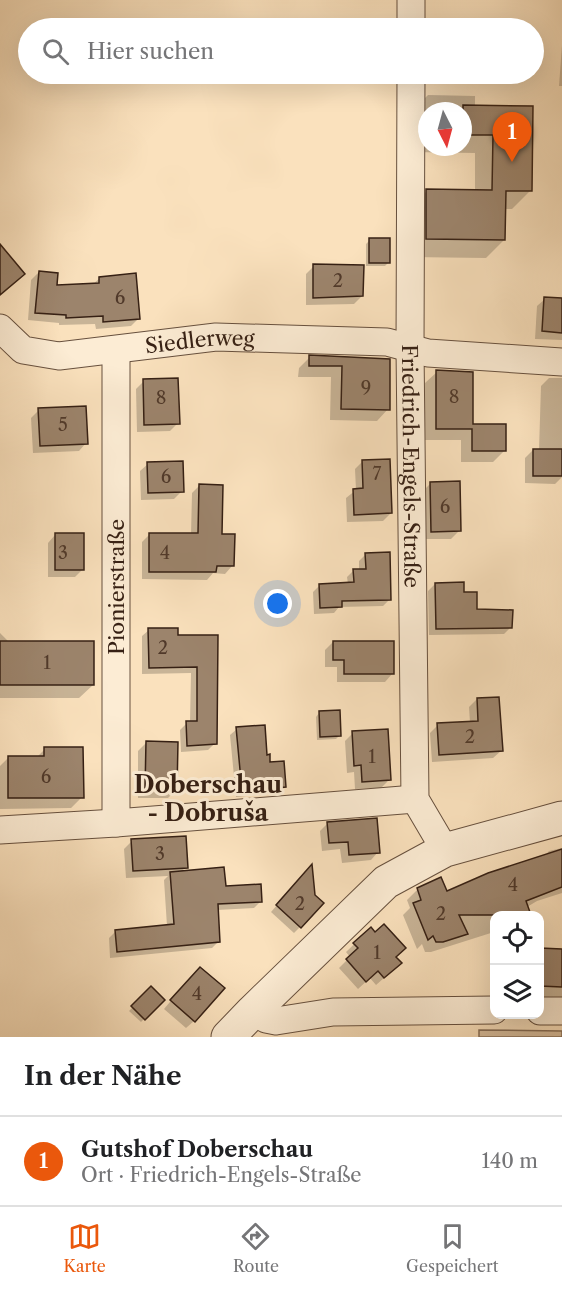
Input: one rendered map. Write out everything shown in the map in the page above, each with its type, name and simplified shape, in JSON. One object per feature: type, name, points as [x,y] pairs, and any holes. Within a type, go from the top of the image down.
[{"type":"street","points":[[411,0],[411,18]]},
{"type":"street","name":"Friedrich-Engels-Straße","points":[[411,84],[410,348],[415,799],[445,850]]},
{"type":"street","name":"Siedlerweg","points":[[0,328],[23,350],[58,356],[216,337],[387,342],[428,353],[562,362]]},
{"type":"street","name":"Pionierstraße","points":[[116,350],[116,823]]},
{"type":"street","points":[[0,830],[415,799]]},
{"type":"street","points":[[228,1037],[386,882],[445,850],[562,818]]},
{"type":"street","points":[[253,1011],[266,1019],[276,1021],[333,1012],[490,1010]]},
{"type":"street","points":[[544,1011],[562,1011]]},
{"type":"shaded area","points":[[479,1030],[562,1031],[562,1037],[479,1037]]},
{"type":"building","points":[[472,105],[533,106],[532,191],[506,191],[505,240],[426,239],[426,189],[492,190],[493,135],[472,135]]},
{"type":"building","points":[[369,238],[390,238],[390,263],[369,263]]},
{"type":"building","points":[[0,244],[25,274],[0,295]]},
{"type":"building","points":[[313,264],[364,265],[363,296],[313,298]]},
{"type":"building","points":[[39,271],[58,273],[57,285],[99,283],[99,277],[136,273],[140,319],[103,322],[103,316],[66,318],[66,315],[35,313]]},
{"type":"building","points":[[544,297],[562,298],[562,333],[542,331]]},
{"type":"building","points":[[309,355],[390,359],[390,410],[341,409],[342,366],[309,366]]},
{"type":"building","points":[[436,370],[473,372],[473,424],[506,424],[506,451],[472,451],[472,429],[436,429]]},
{"type":"building","points":[[178,378],[180,424],[144,425],[143,379]]},
{"type":"building","points":[[86,406],[88,444],[40,446],[38,408]]},
{"type":"building","points":[[533,449],[562,449],[562,476],[533,476]]},
{"type":"building","points":[[390,459],[392,513],[354,515],[353,489],[363,488],[362,460]]},
{"type":"building","points":[[183,461],[184,492],[148,493],[147,462]]},
{"type":"building","points":[[460,481],[461,531],[431,532],[430,482]]},
{"type":"building","points":[[199,484],[223,485],[222,534],[235,534],[234,566],[217,566],[216,572],[149,572],[149,533],[198,533]]},
{"type":"building","points":[[55,533],[84,533],[84,570],[55,570]]},
{"type":"building","points":[[390,552],[391,600],[342,601],[342,607],[320,608],[319,584],[354,582],[353,569],[366,569],[365,553]]},
{"type":"building","points":[[464,582],[464,592],[477,592],[477,609],[513,610],[512,628],[436,629],[435,583]]},
{"type":"building","points":[[148,628],[178,628],[178,635],[218,635],[217,744],[187,746],[186,721],[197,721],[197,667],[149,668]]},
{"type":"building","points":[[0,641],[94,641],[94,685],[0,685]]},
{"type":"building","points":[[333,641],[394,641],[394,674],[344,674],[344,660],[333,660]]},
{"type":"building","points":[[499,697],[503,751],[439,755],[437,723],[478,721],[477,698]]},
{"type":"building","points":[[340,710],[341,736],[320,737],[319,711]]},
{"type":"building","points":[[265,725],[267,755],[270,754],[270,762],[284,761],[286,787],[242,791],[236,727]]},
{"type":"building","points":[[388,729],[391,780],[362,782],[361,765],[354,766],[352,731]]},
{"type":"building","points":[[146,741],[178,742],[177,791],[145,790]]},
{"type":"building","points":[[44,747],[83,747],[84,798],[8,798],[8,756],[44,756]]},
{"type":"building","points":[[377,818],[380,853],[349,855],[348,842],[329,843],[327,822]]},
{"type":"building","points":[[186,836],[188,868],[133,871],[131,839]]},
{"type":"building","points":[[562,849],[562,887],[526,901],[530,911],[490,911],[490,915],[459,915],[468,934],[443,942],[436,942],[433,936],[428,940],[413,903],[421,900],[417,888],[441,877],[447,891],[488,873]]},
{"type":"building","points":[[312,864],[315,895],[324,903],[301,928],[276,905]]},
{"type":"building","points":[[224,867],[226,886],[261,884],[262,902],[218,904],[220,942],[117,952],[115,930],[174,924],[170,872]]},
{"type":"building","points":[[384,924],[406,948],[396,957],[402,963],[384,978],[378,971],[366,982],[346,959],[358,948],[353,943],[371,927],[375,932]]},
{"type":"building","points":[[544,948],[562,949],[562,987],[544,986]]},
{"type":"building","points":[[200,967],[225,988],[195,1022],[170,1000]]},
{"type":"building","points":[[151,986],[165,1000],[145,1020],[131,1006]]},
{"type":"place","name":"Gutshof Doberschau","points":[[512,162]]},
{"type":"district","name":"Doberschau - Dobruša","points":[[208,798]]}]
